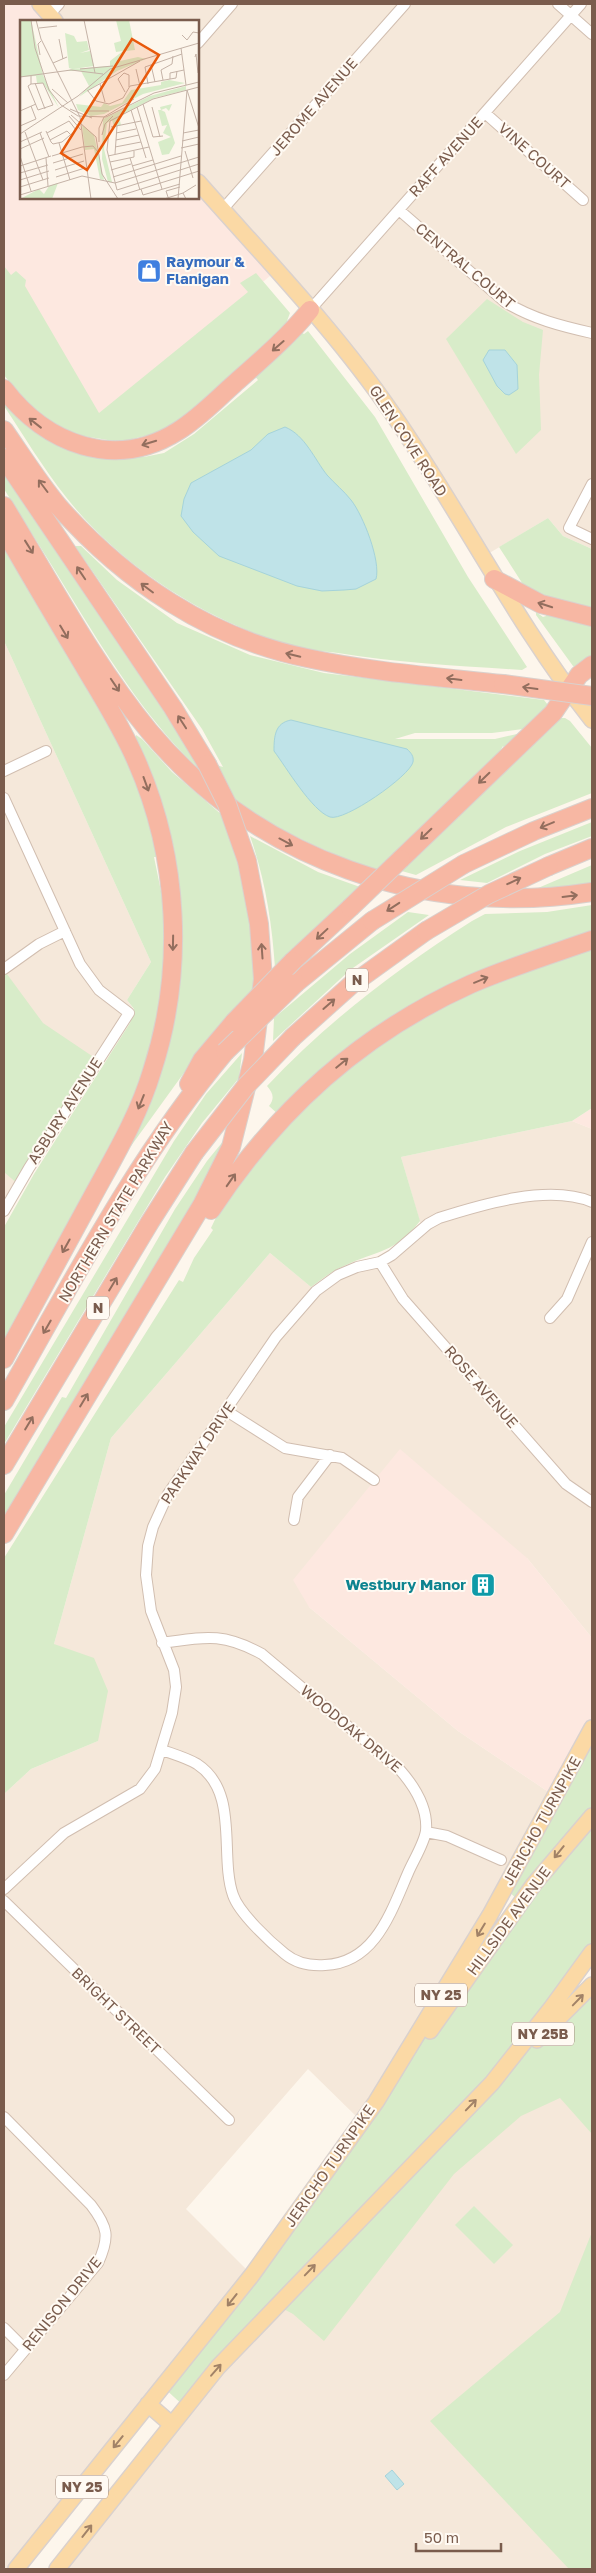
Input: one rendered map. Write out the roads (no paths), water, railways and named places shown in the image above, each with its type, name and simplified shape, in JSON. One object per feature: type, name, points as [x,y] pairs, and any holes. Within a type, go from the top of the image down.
[{"type":"highway","points":[[4,389],[31,420],[49,433],[71,443],[113,450],[150,444],[178,431],[197,417],[288,337],[310,310]]},
{"type":"highway","points":[[4,430],[45,489],[87,536],[145,587],[194,616],[245,640],[306,658],[347,666],[592,696]]},
{"type":"highway","points":[[4,458],[173,708],[207,764],[227,804],[247,861],[259,924],[263,979],[254,1060],[230,1147],[202,1205],[4,1534]]},
{"type":"highway","points":[[4,506],[105,670],[136,715],[164,748],[193,776],[262,829],[342,868],[414,890],[494,899],[541,898],[592,892]]},
{"type":"highway","points":[[4,530],[116,721],[142,774],[153,805],[165,852],[172,895],[173,941],[171,982],[164,1030],[143,1098],[122,1142],[4,1359]]},
{"type":"highway","points":[[494,579],[541,604],[592,616]]},
{"type":"highway","points":[[165,1129],[202,1060],[234,1022],[293,961],[553,713],[579,675],[592,665]]},
{"type":"highway","name":"NORTHERN STATE PARKWAY","points":[[4,1401],[120,1200],[165,1129],[226,1052],[296,983],[372,921],[464,864],[534,831],[592,808]]},
{"type":"highway","name":"N","points":[[4,1465],[150,1222],[194,1153],[246,1086],[293,1037],[351,985],[426,931],[489,894],[592,848]]},
{"type":"highway","points":[[96,1380],[142,1324],[232,1178],[282,1117],[322,1079],[369,1042],[436,1001],[492,975],[592,940]]},
{"type":"main road","name":"GLEN COVE ROAD","points":[[199,183],[366,377],[394,416],[494,579],[569,690],[592,720]]},
{"type":"main road","name":"JERICHO TURNPIKE","points":[[16,2569],[257,2269],[376,2102],[490,1915],[592,1728]]},
{"type":"main road","name":"HILLSIDE AVENUE","points":[[376,2102],[534,1884],[592,1816]]},
{"type":"main road","name":"NY 25","points":[[57,2569],[171,2424],[270,2311],[492,2082],[552,2008],[592,1952]]},
{"type":"main road","name":"NY 25B","points":[[492,2082],[592,1985]]},
{"type":"main road","points":[[148,2404],[171,2424]]},
{"type":"street","points":[[199,42],[232,4]]},
{"type":"street","name":"JEROME AVENUE","points":[[222,210],[405,4]]},
{"type":"street","points":[[558,4],[592,34]]},
{"type":"street","name":"RAFF AVENUE","points":[[310,310],[581,4]]},
{"type":"street","name":"VINE COURT","points":[[485,113],[583,200]]},
{"type":"street","name":"CENTRAL COURT","points":[[399,210],[506,302],[523,313],[552,324],[592,333]]},
{"type":"street","points":[[592,484],[569,528],[592,539]]},
{"type":"street","points":[[4,772],[46,751]]},
{"type":"street","points":[[4,798],[64,931],[35,947],[4,969]]},
{"type":"street","name":"ASBURY AVENUE","points":[[4,1211],[28,1168],[129,1013],[106,996],[88,976],[64,931]]},
{"type":"street","name":"PARKWAY DRIVE","points":[[4,1890],[64,1833],[140,1789],[155,1769],[162,1750],[176,1686],[174,1670],[150,1611],[146,1575],[148,1546],[153,1527],[168,1494],[276,1337],[316,1291],[338,1276],[357,1267],[380,1262],[392,1255],[428,1224],[449,1214],[547,1193],[576,1195],[592,1202]]},
{"type":"street","points":[[550,1318],[567,1299],[592,1242]]},
{"type":"street","name":"ROSE AVENUE","points":[[380,1262],[403,1299],[566,1484],[592,1502]]},
{"type":"street","points":[[226,1410],[285,1448],[342,1458],[374,1480]]},
{"type":"street","points":[[294,1520],[298,1497],[330,1456]]},
{"type":"street","name":"WOODOAK DRIVE","points":[[162,1642],[210,1636],[240,1642],[262,1654],[400,1770],[418,1795],[423,1810],[426,1832]]},
{"type":"street","points":[[162,1750],[197,1764],[214,1781],[226,1818],[229,1881],[233,1897],[241,1911],[286,1955],[300,1962],[316,1966],[335,1965],[363,1952],[375,1940],[390,1912],[426,1832],[447,1836],[501,1860]]},
{"type":"street","name":"BRIGHT STREET","points":[[4,1901],[229,2120]]},
{"type":"street","name":"RENISON DRIVE","points":[[4,2117],[92,2205],[102,2219],[106,2235],[105,2247],[98,2263],[4,2375]]},
{"type":"street","points":[[4,2328],[25,2350]]},
{"type":"water","points":[[489,350],[505,350],[517,365],[518,389],[509,395],[505,394],[497,386],[483,360]]},
{"type":"water","points":[[285,427],[304,442],[327,475],[356,507],[370,538],[376,561],[376,579],[356,589],[322,591],[297,586],[219,556],[193,532],[181,516],[184,499],[191,483],[251,450],[268,434]]},
{"type":"water","points":[[291,720],[407,749],[413,756],[413,762],[401,777],[376,797],[337,817],[330,817],[323,813],[308,798],[274,751],[276,731],[282,724]]},
{"type":"water","points":[[392,2470],[404,2484],[397,2490],[385,2476]]},
{"type":"place","name":"Raymour & Flanigan","points":[[149,271]]},
{"type":"place","name":"Westbury Manor","points":[[483,1585]]}]
